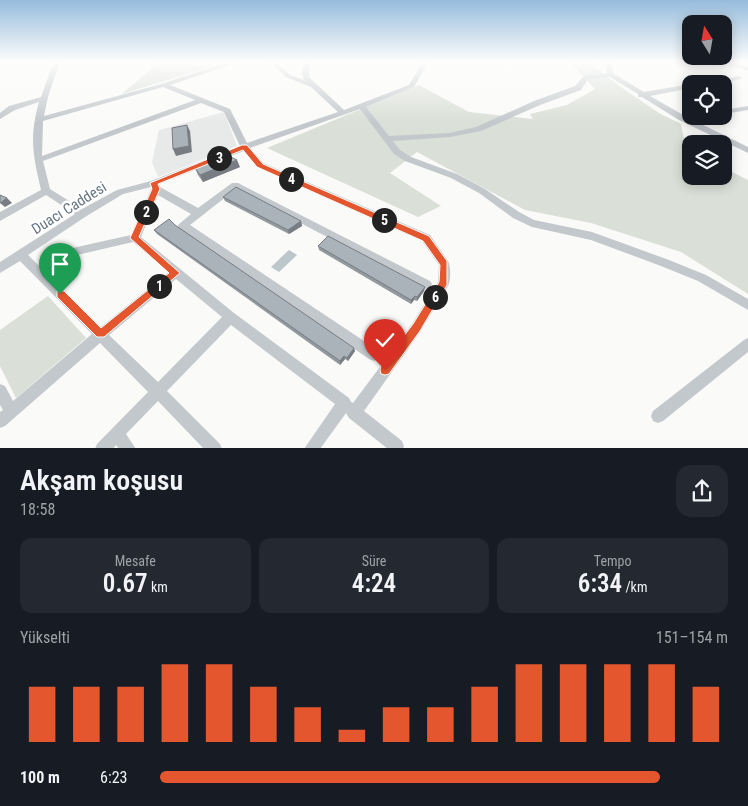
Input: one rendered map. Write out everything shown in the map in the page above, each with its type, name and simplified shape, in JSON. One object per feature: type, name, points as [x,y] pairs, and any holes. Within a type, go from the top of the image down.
[{"type":"street","points":[[49,82],[43,98],[39,120],[38,160],[46,191],[82,214]]},
{"type":"street","points":[[39,120],[172,82]]},
{"type":"street","points":[[303,82],[314,86]]},
{"type":"street","points":[[310,82],[327,96],[342,113]]},
{"type":"street","name":"Duacı Caddesi","points":[[0,268],[82,214],[120,192],[155,186],[245,147],[412,86],[414,82]]},
{"type":"street","points":[[389,139],[450,135],[478,129],[537,103],[578,88],[582,82]]},
{"type":"street","points":[[621,82],[682,118]]},
{"type":"street","points":[[163,85],[227,111],[245,147],[260,165],[426,238],[444,264],[444,283],[416,328],[349,408],[311,448]]},
{"type":"street","points":[[641,95],[682,88]]},
{"type":"street","points":[[0,116],[12,108],[43,98]]},
{"type":"street","points":[[38,160],[203,100]]},
{"type":"street","points":[[361,105],[389,139],[397,152],[408,159],[454,176],[482,191],[516,215],[532,223],[592,236],[615,244],[702,278],[748,305]]},
{"type":"street","points":[[732,111],[748,108]]},
{"type":"street","points":[[696,125],[748,150]]},
{"type":"street","points":[[134,238],[155,186],[198,212]]},
{"type":"street","points":[[374,355],[183,225],[235,186],[426,284]]},
{"type":"street","points":[[0,217],[46,191]]},
{"type":"street","points":[[77,251],[134,238]]},
{"type":"street","points":[[134,238],[230,317],[397,446]]},
{"type":"street","points":[[20,254],[215,448]]},
{"type":"street","points":[[0,421],[101,334],[176,273]]},
{"type":"street","points":[[102,448],[230,317]]},
{"type":"street","points":[[658,416],[748,344]]},
{"type":"street","points":[[0,391],[11,411]]},
{"type":"street","points":[[117,434],[129,448]]},
{"type":"shaded area","points":[[136,82],[162,82],[122,94]]},
{"type":"shaded area","points":[[588,82],[614,82],[659,113],[681,124],[683,135],[682,185],[732,185],[732,172],[748,180],[748,294],[681,252],[591,223],[525,210],[417,152],[390,173],[441,206],[418,217],[267,148],[419,85],[469,112],[533,119],[530,114],[567,105],[595,89]]},
{"type":"shaded area","points":[[224,112],[237,146],[158,177],[152,162],[159,130]]},
{"type":"shaded area","points":[[289,250],[297,255],[279,272],[271,267]]},
{"type":"shaded area","points":[[48,296],[86,338],[16,398],[0,366],[0,330]]},
{"type":"building","points":[[187,125],[189,146],[173,149],[172,128]]},
{"type":"building","points":[[227,155],[237,160],[200,175],[195,168]]},
{"type":"building","points":[[236,187],[301,221],[288,230],[223,197]]},
{"type":"building","points":[[0,195],[7,198],[0,203]]},
{"type":"building","points":[[169,219],[354,348],[347,358],[344,356],[340,361],[154,230]]},
{"type":"building","points":[[328,236],[425,287],[417,297],[415,296],[411,300],[318,246]]},
{"type":"route","points":[[60,294],[101,334],[176,273],[134,238],[156,189],[154,183],[245,147],[260,165],[426,238],[444,264],[444,283],[416,328],[385,370]]}]
